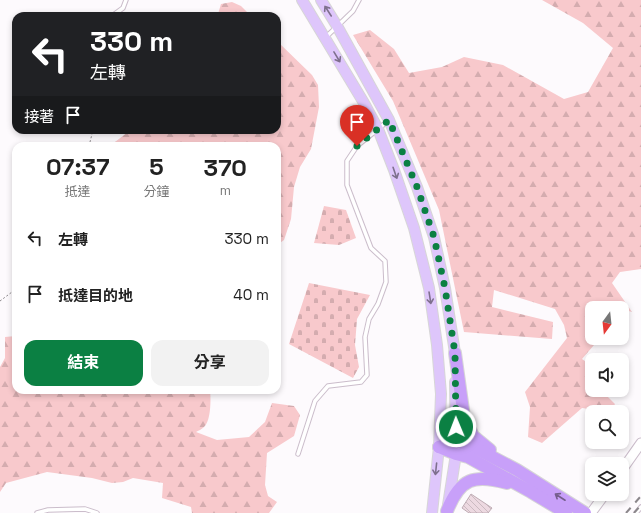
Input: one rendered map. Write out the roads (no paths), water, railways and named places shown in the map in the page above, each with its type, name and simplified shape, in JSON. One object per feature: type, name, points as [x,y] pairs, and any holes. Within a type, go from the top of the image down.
[{"type":"highway","points":[[455,353],[464,417],[473,436],[517,470],[530,487],[566,513]]},
{"type":"highway","points":[[439,447],[456,441],[477,449],[517,470]]},
{"type":"highway","points":[[439,447],[468,457],[585,513]]},
{"type":"highway","points":[[447,512],[453,497],[458,490],[467,482],[476,479],[486,478],[530,487]]},
{"type":"main road","points":[[302,0],[378,129],[414,228],[429,288],[437,345],[441,394],[439,447],[432,513]]},
{"type":"main road","points":[[321,0],[389,120],[417,187],[434,237],[445,288],[455,353],[456,454],[447,512]]},
{"type":"street","points":[[629,460],[641,443]]},
{"type":"street","points":[[591,513],[599,501]]},
{"type":"lane","points":[[118,12],[123,8],[126,0]]},
{"type":"lane","points":[[325,38],[353,11],[359,0]]},
{"type":"lane","points":[[298,454],[315,400],[328,386],[361,382],[367,375],[365,337],[369,319],[378,304],[386,282],[385,261],[371,248],[347,185],[347,161],[357,146],[389,120]]},
{"type":"lane","points":[[636,513],[641,507]]},
{"type":"lane","points":[[37,513],[48,510],[85,509],[97,513]]},
{"type":"railway","points":[[626,513],[641,496]]},
{"type":"railway","points":[[634,513],[641,505]]}]
